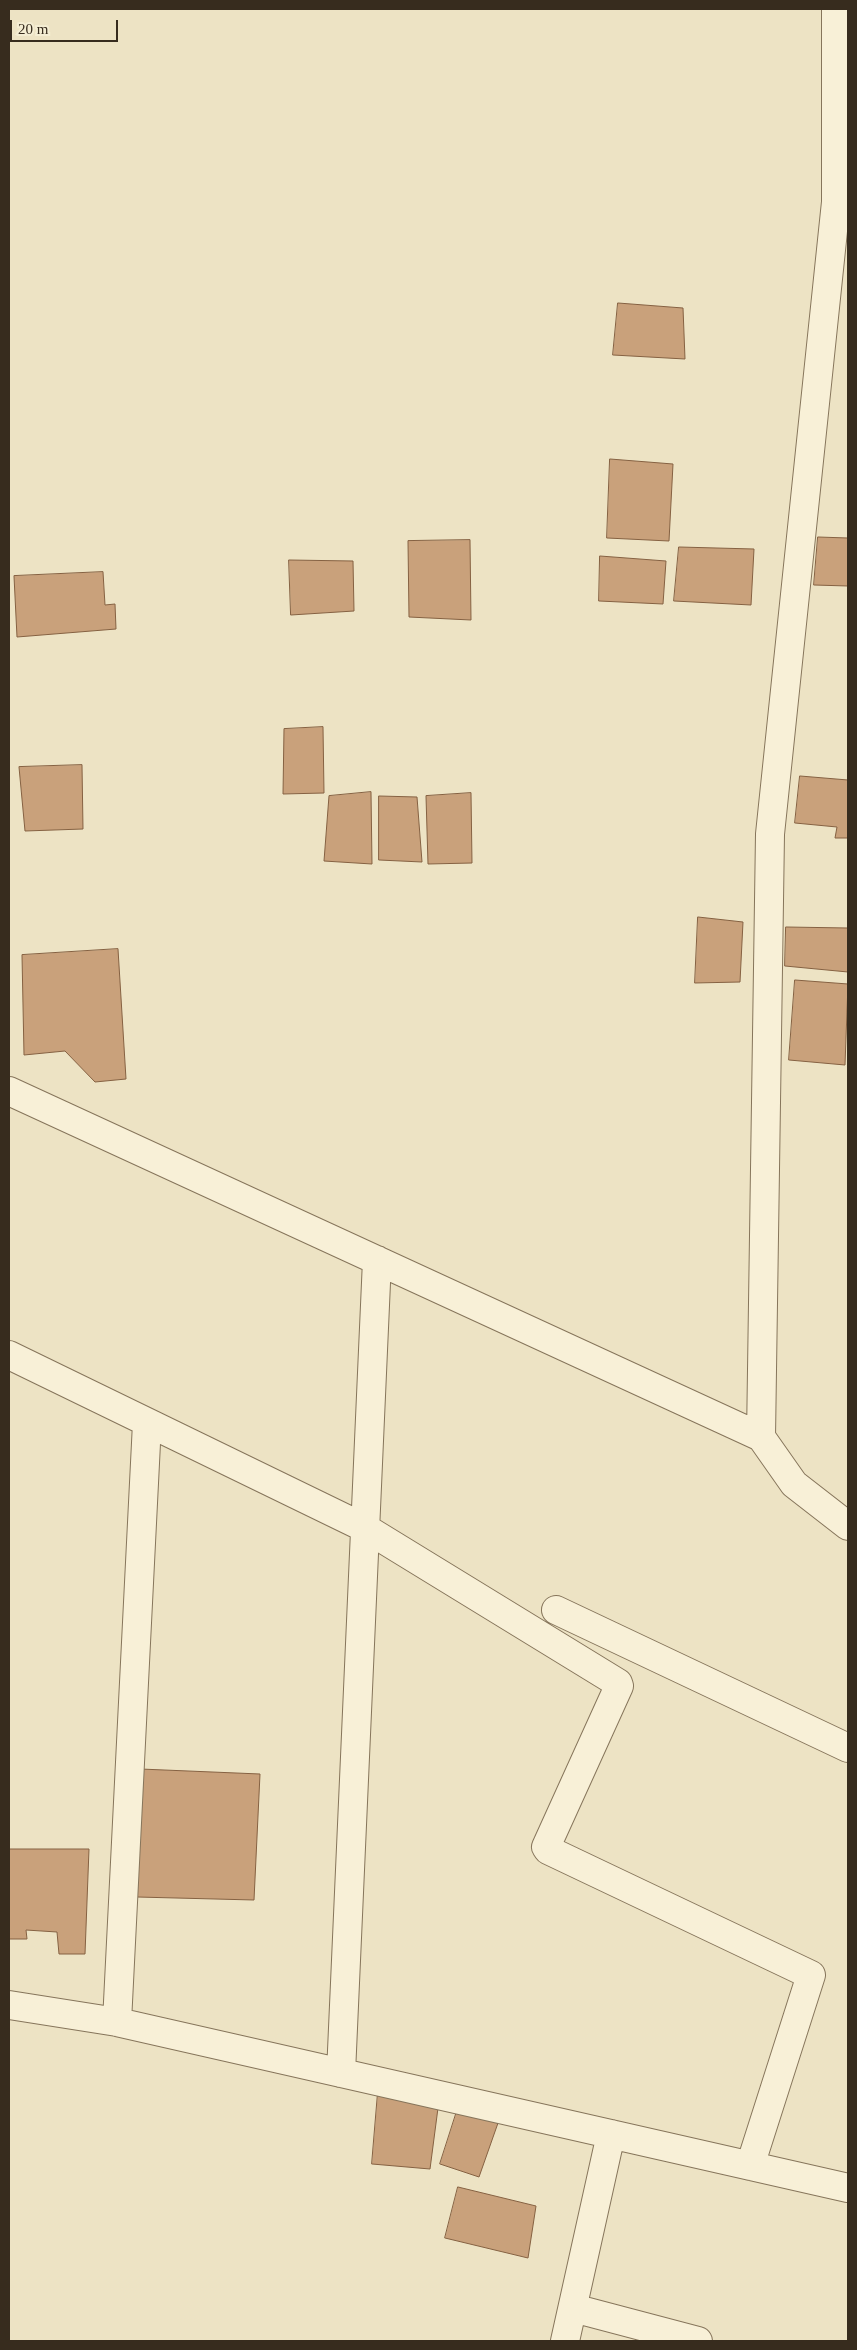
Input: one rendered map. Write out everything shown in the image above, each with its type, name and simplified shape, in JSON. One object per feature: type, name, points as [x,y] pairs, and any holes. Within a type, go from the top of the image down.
[{"type":"street","points":[[761,1437],[770,834],[836,202],[836,9]]},
{"type":"street","points":[[9,1091],[761,1437],[794,1484],[848,1526]]},
{"type":"street","points":[[341,2073],[377,1260]]},
{"type":"street","points":[[9,1355],[365,1528],[618,1683],[619,1686],[546,1844],[548,1850],[810,1975],[750,2166]]},
{"type":"street","points":[[116,2022],[147,1423]]},
{"type":"street","points":[[556,1610],[848,1748]]},
{"type":"street","points":[[9,2005],[116,2022],[848,2188]]},
{"type":"street","points":[[565,2341],[611,2134]]},
{"type":"street","points":[[573,2308],[698,2341]]},
{"type":"building","points":[[618,303],[683,308],[685,359],[613,355]]},
{"type":"building","points":[[610,459],[673,464],[669,541],[607,538]]},
{"type":"building","points":[[818,537],[848,538],[848,586],[814,585]]},
{"type":"building","points":[[470,540],[471,620],[409,617],[408,541]]},
{"type":"building","points":[[679,547],[754,549],[751,605],[674,601]]},
{"type":"building","points":[[600,556],[666,561],[663,604],[599,601]]},
{"type":"building","points":[[289,560],[353,561],[354,611],[291,615]]},
{"type":"building","points":[[103,572],[105,605],[115,604],[116,629],[17,637],[14,576]]},
{"type":"building","points":[[323,727],[324,793],[283,794],[284,729]]},
{"type":"building","points":[[82,765],[83,829],[25,831],[19,767]]},
{"type":"building","points":[[800,776],[848,780],[848,838],[835,838],[837,827],[795,823]]},
{"type":"building","points":[[371,792],[372,864],[324,861],[329,796]]},
{"type":"building","points":[[471,793],[472,863],[428,864],[426,796]]},
{"type":"building","points":[[379,796],[417,797],[422,862],[379,860]]},
{"type":"building","points":[[698,917],[743,922],[740,982],[695,983]]},
{"type":"building","points":[[786,927],[848,928],[848,972],[785,966]]},
{"type":"building","points":[[118,949],[126,1079],[95,1082],[65,1051],[24,1055],[22,955]]},
{"type":"building","points":[[795,980],[848,984],[845,1065],[789,1060]]},
{"type":"building","points":[[140,1769],[260,1774],[254,1900],[137,1897]]},
{"type":"building","points":[[9,1849],[89,1849],[85,1954],[59,1954],[57,1932],[26,1930],[27,1939],[9,1939]]},
{"type":"building","points":[[378,2092],[438,2108],[430,2169],[372,2164]]},
{"type":"building","points":[[457,2111],[498,2123],[479,2177],[440,2164]]},
{"type":"building","points":[[458,2187],[536,2206],[528,2258],[445,2238]]}]
